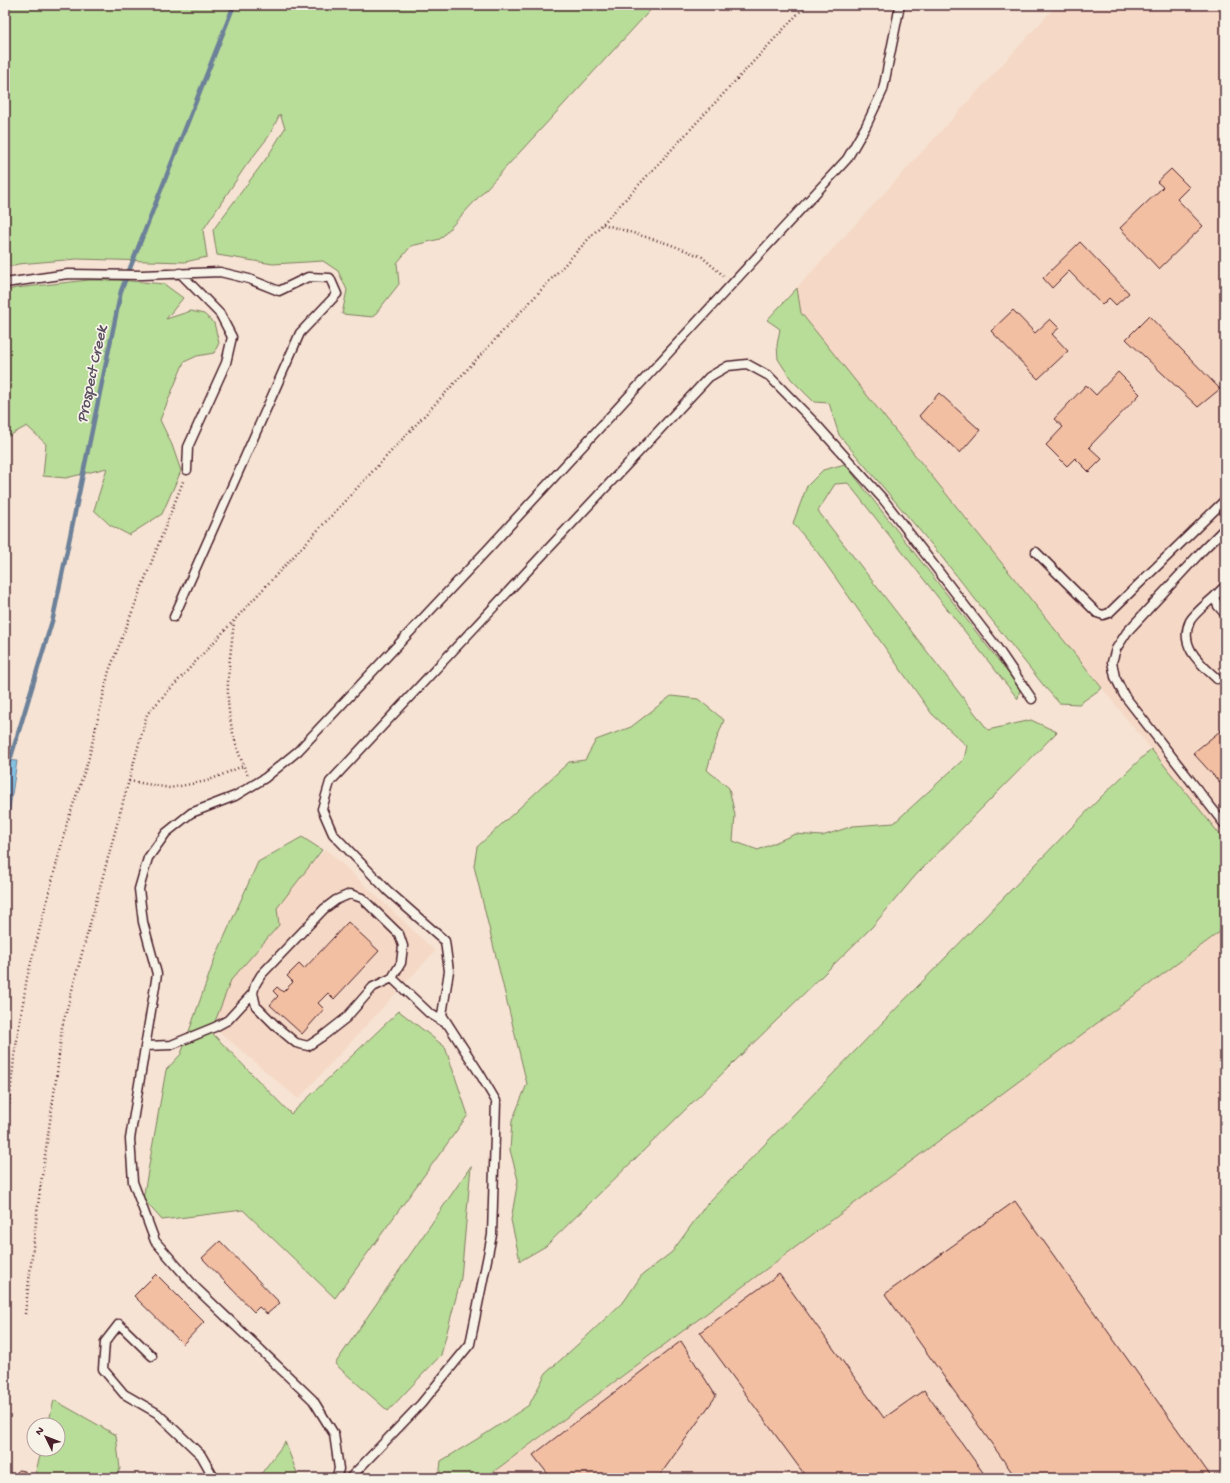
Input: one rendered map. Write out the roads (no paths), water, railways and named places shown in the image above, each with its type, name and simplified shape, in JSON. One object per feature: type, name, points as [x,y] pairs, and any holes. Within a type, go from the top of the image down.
[{"type":"lane","points":[[336,1478],[339,1470],[334,1434],[313,1400],[196,1288],[155,1241],[133,1182],[130,1139],[157,974],[143,922],[139,889],[148,858],[166,833],[191,813],[235,796],[265,778],[298,751],[499,537],[847,159],[866,126],[883,90],[900,5]]},
{"type":"lane","points":[[5,284],[68,274],[220,272],[249,279],[278,291],[308,277],[330,278],[337,294],[300,333],[174,617]]},
{"type":"lane","points":[[180,273],[220,314],[232,337],[226,363],[188,447],[187,470]]},
{"type":"lane","points":[[350,1478],[421,1404],[470,1344],[492,1235],[496,1101],[442,1015],[449,970],[445,941],[388,891],[333,834],[322,809],[330,782],[709,377],[728,366],[747,364],[769,376],[820,429],[883,499],[996,646],[1032,699]]},
{"type":"lane","points":[[1036,552],[1097,613],[1103,615],[1109,613],[1225,500]]},
{"type":"lane","points":[[1225,528],[1127,632],[1116,649],[1112,662],[1115,677],[1124,695],[1225,825]]},
{"type":"lane","points":[[1217,679],[1195,659],[1188,644],[1187,631],[1190,620],[1225,586]]},
{"type":"lane","points":[[1214,597],[1218,606],[1225,614]]},
{"type":"lane","points":[[350,894],[362,898],[399,934],[403,946],[402,963],[392,978],[373,988],[346,1018],[308,1046],[296,1043],[278,1028],[256,1006],[253,993],[255,985],[261,975],[324,909],[336,900],[350,894]]},
{"type":"lane","points":[[392,978],[429,1013],[449,1026]]},
{"type":"lane","points":[[146,1046],[171,1045],[215,1027],[228,1020],[253,993]]},
{"type":"lane","points":[[152,1356],[119,1324],[105,1342],[103,1369],[124,1394],[157,1413],[201,1455],[214,1478]]},
{"type":"water","points":[[5,760],[17,761],[5,841]]},
{"type":"waterway","name":"Prospect Creek","points":[[10,760],[53,618],[121,291],[234,5]]}]
